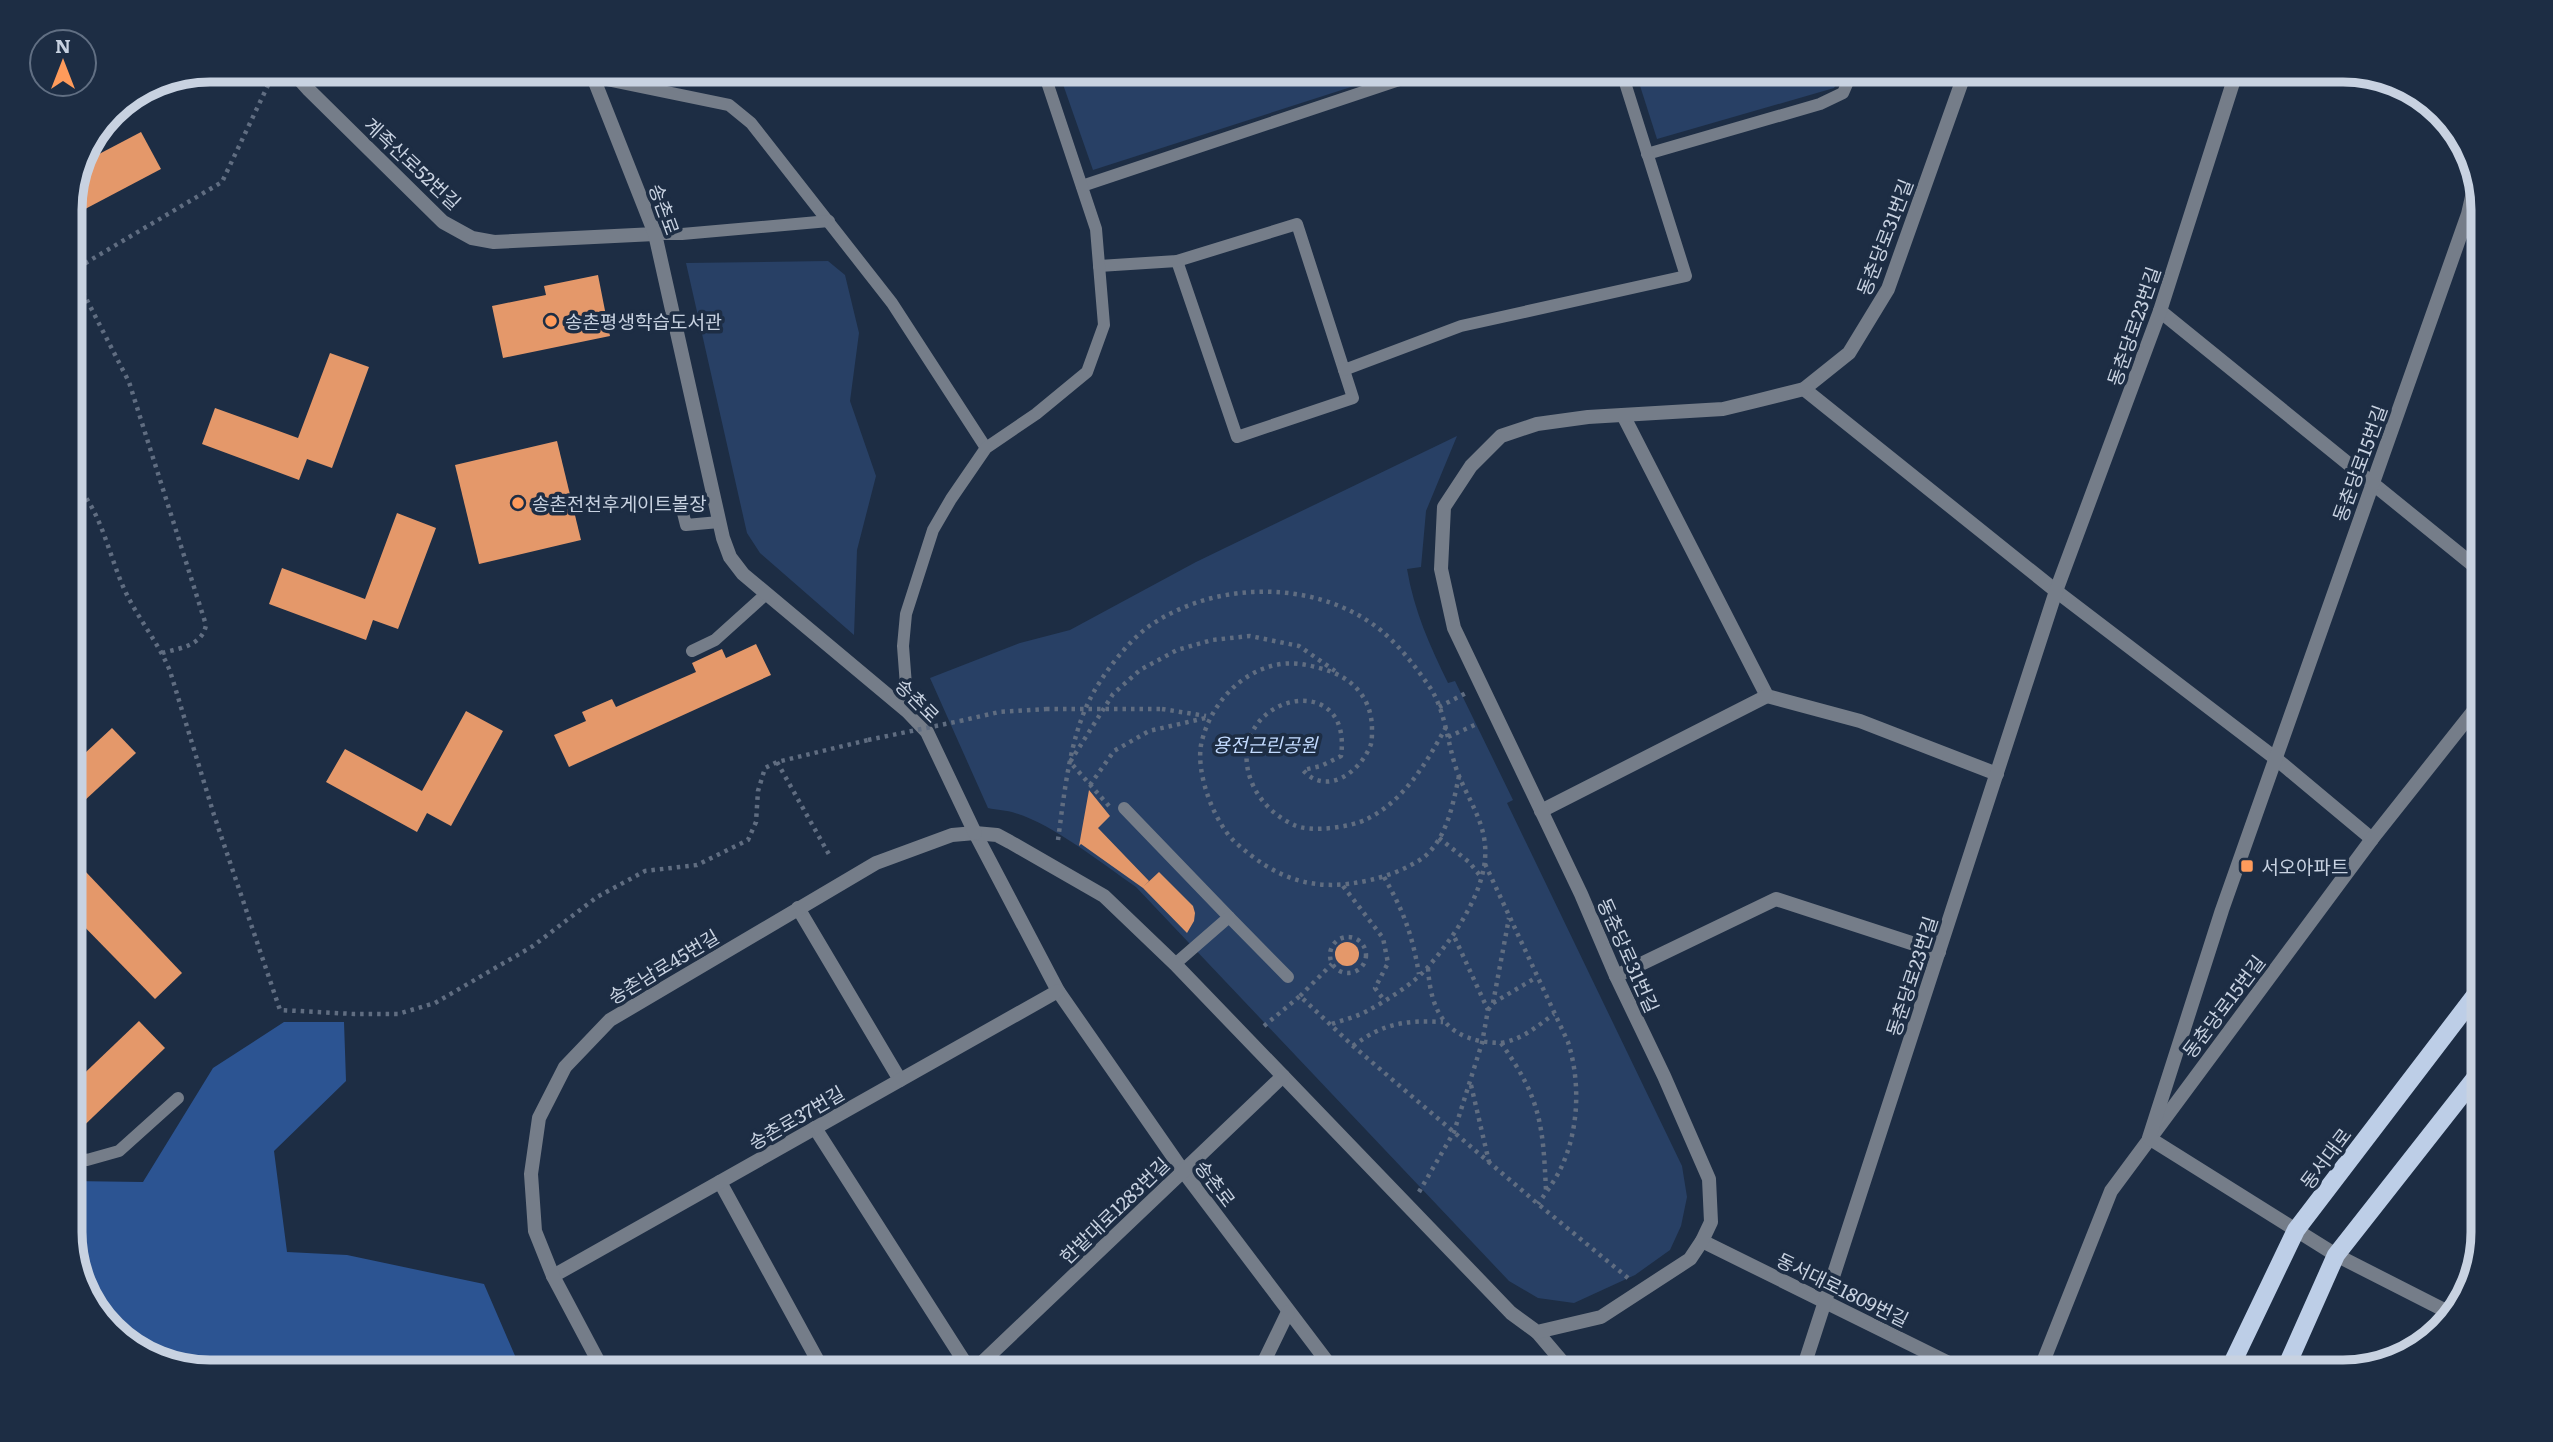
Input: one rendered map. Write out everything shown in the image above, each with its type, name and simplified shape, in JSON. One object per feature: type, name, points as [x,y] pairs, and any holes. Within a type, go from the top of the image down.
[{"type":"main road","name":"동서대로","points":[[2234,1360],[2296,1230],[2471,1001]]},
{"type":"main road","points":[[2289,1360],[2336,1255],[2471,1083]]},
{"type":"street","name":"동춘당로31번길","points":[[1537,1332],[1601,1317],[1690,1259],[1711,1222],[1709,1179],[1581,894],[1454,628],[1441,569],[1444,507],[1471,466],[1501,436],[1537,424],[1723,409],[1804,388],[1849,353],[1888,289],[1962,82]]},
{"type":"street","name":"동춘당로23번길","points":[[1806,1360],[2056,591],[2160,312],[2233,82]]},
{"type":"street","name":"계족산로52번길","points":[[303,83],[443,222],[472,238],[494,242],[655,234]]},
{"type":"street","name":"송촌로","points":[[601,83],[655,234],[719,522],[730,557],[743,574],[908,712],[927,733],[975,833],[1058,991],[1183,1171],[1326,1360]]},
{"type":"street","name":"동춘당로15번길","points":[[2150,1138],[2222,910],[2274,758],[2470,205]]},
{"type":"street","points":[[2160,312],[2470,563]]},
{"type":"street","points":[[1804,388],[2056,591],[2274,758],[2372,838]]},
{"type":"street","points":[[1623,415],[1767,696]]},
{"type":"street","points":[[1541,811],[1767,696],[1860,721],[1997,774]]},
{"type":"street","name":"동춘당로15번길","points":[[2044,1360],[2111,1191],[2372,838],[2470,715]]},
{"type":"street","points":[[975,833],[997,835],[1104,896],[1175,964],[1511,1313],[1537,1332],[1561,1360]]},
{"type":"street","name":"송촌남로45번길","points":[[598,1360],[553,1276],[535,1231],[531,1174],[539,1118],[565,1067],[610,1020],[876,863],[952,835],[975,833]]},
{"type":"street","points":[[1616,976],[1776,899],[1939,952]]},
{"type":"street","points":[[798,908],[900,1080]]},
{"type":"street","name":"송촌로37번길","points":[[553,1276],[1058,991]]},
{"type":"street","name":"한밭대로1283번길","points":[[984,1360],[1283,1076]]},
{"type":"street","points":[[815,1128],[963,1360]]},
{"type":"street","points":[[2150,1138],[2336,1255],[2444,1310]]},
{"type":"street","points":[[720,1182],[817,1360]]},
{"type":"street","name":"동서대로1809번길","points":[[1702,1241],[1943,1360]]},
{"type":"street","points":[[1265,1360],[1288,1312]]},
{"type":"lane","points":[[1082,186],[1392,82]]},
{"type":"lane","points":[[1344,370],[1461,327],[1686,276],[1625,82]]},
{"type":"lane","points":[[1647,154],[1819,104],[1843,93],[1848,82]]},
{"type":"lane","points":[[635,83],[729,105],[751,123],[892,303],[986,447]]},
{"type":"lane","points":[[908,712],[903,646],[906,614],[933,530],[986,447],[1036,414],[1087,372],[1104,325],[1096,229],[1047,83]]},
{"type":"lane","points":[[655,234],[829,221]]},
{"type":"lane","points":[[1099,266],[1177,261],[1297,224],[1353,398],[1237,437],[1177,261]]},
{"type":"lane","points":[[682,513],[686,525],[719,522]]},
{"type":"lane","points":[[692,651],[715,640],[766,594]]},
{"type":"lane","points":[[1124,808],[1288,977]]},
{"type":"lane","points":[[1175,964],[1229,917]]},
{"type":"lane","points":[[83,1159],[119,1151],[178,1098]]},
{"type":"path","points":[[83,263],[222,182],[269,83]]},
{"type":"path","points":[[83,293],[129,382],[206,625],[204,635],[197,642],[162,653]]},
{"type":"path","points":[[83,492],[96,517],[127,595],[162,653],[280,1010],[398,1014],[435,1003],[533,946],[597,897],[645,870],[698,866],[748,840],[756,822],[758,792],[765,768],[777,762],[999,712],[1046,709],[1163,709],[1210,717]]},
{"type":"path","points":[[1058,840],[1070,762],[1088,702],[1112,664],[1146,628],[1174,612],[1213,598],[1254,591],[1307,596],[1343,608],[1368,621],[1389,637],[1431,688],[1446,727],[1459,776],[1472,799],[1486,844],[1485,864],[1469,909],[1427,968],[1368,1011],[1329,1025]]},
{"type":"path","points":[[1070,762],[1114,694],[1140,670],[1177,650],[1212,640],[1250,636],[1299,646],[1355,685],[1367,703],[1372,718],[1372,743],[1360,763],[1342,778],[1322,783],[1310,778],[1303,770],[1321,766],[1341,756],[1344,737],[1335,715],[1317,702],[1294,701],[1274,708],[1256,726],[1247,748],[1248,772],[1255,792],[1270,809],[1296,827],[1342,826],[1366,820],[1388,806],[1409,785],[1446,727]]},
{"type":"path","points":[[1339,673],[1300,663],[1279,664],[1253,673],[1231,688],[1210,717],[1200,748],[1204,784],[1215,815],[1232,839],[1261,864],[1303,882],[1343,886],[1384,877],[1424,856],[1439,838],[1452,807],[1459,776]]},
{"type":"path","points":[[1439,707],[1466,692]]},
{"type":"path","points":[[1090,785],[1114,751],[1149,731],[1210,717]]},
{"type":"path","points":[[1448,737],[1479,723]]},
{"type":"path","points":[[777,762],[831,858]]},
{"type":"path","points":[[1070,762],[1109,806]]},
{"type":"path","points":[[1439,838],[1469,862],[1482,878]]},
{"type":"path","points":[[1485,864],[1574,1060],[1577,1088],[1573,1133],[1559,1172],[1538,1204]]},
{"type":"path","points":[[1384,877],[1410,928],[1419,975]]},
{"type":"path","points":[[1343,886],[1383,938],[1388,963],[1374,988],[1384,1000]]},
{"type":"path","points":[[1493,1003],[1510,918]]},
{"type":"path","points":[[1453,933],[1488,1010]]},
{"type":"path","points":[[1351,937],[1362,942],[1367,953],[1360,970],[1354,973],[1341,972],[1332,964],[1330,953],[1335,942],[1351,937]]},
{"type":"path","points":[[1264,1026],[1332,964]]},
{"type":"path","points":[[1427,968],[1429,989],[1443,1022],[1453,1031],[1482,1043],[1501,1043],[1524,1036],[1555,1014]]},
{"type":"path","points":[[1419,1192],[1454,1132],[1482,1043],[1488,1010],[1493,1003],[1537,977]]},
{"type":"path","points":[[1300,996],[1353,1046],[1632,1281]]},
{"type":"path","points":[[1353,1046],[1383,1027],[1403,1021],[1443,1022]]},
{"type":"path","points":[[1501,1043],[1527,1083],[1538,1109],[1545,1147],[1546,1192]]},
{"type":"path","points":[[1470,1081],[1489,1162]]},
{"type":"green space","points":[[1365,82],[1093,170],[1062,83]]},
{"type":"green space","points":[[1639,82],[1837,82],[1834,88],[1657,139]]},
{"type":"green space","points":[[828,261],[845,275],[859,333],[850,401],[876,476],[857,550],[854,635],[760,553],[747,533],[686,263]]},
{"type":"green space","name":"용전근린공원","points":[[1457,436],[1426,511],[1421,567],[1407,569],[1414,599],[1441,669],[1448,683],[1455,681],[1513,800],[1507,803],[1682,1166],[1687,1197],[1681,1226],[1670,1250],[1635,1275],[1574,1303],[1538,1298],[1509,1281],[1136,887],[1045,826],[1012,812],[988,808],[930,678],[1020,643],[1070,630],[1196,562]]},
{"type":"shaded area","points":[[284,1022],[344,1022],[346,1081],[274,1151],[287,1252],[347,1255],[484,1284],[517,1360],[193,1359],[146,1343],[120,1322],[99,1296],[89,1273],[83,1240],[83,1181],[143,1182],[213,1068]]},
{"type":"building","points":[[141,132],[161,169],[83,210],[83,193],[94,157]]},
{"type":"building","name":"송촌평생학습도서관","points":[[598,275],[610,336],[503,358],[492,306],[546,295],[544,286]]},
{"type":"building","points":[[330,353],[369,367],[332,468],[307,459],[299,480],[202,444],[215,408],[298,438]]},
{"type":"building","name":"송촌전천후게이트볼장","points":[[557,441],[581,540],[479,564],[455,465]]},
{"type":"building","points":[[397,513],[436,528],[398,629],[373,620],[366,640],[269,604],[282,568],[365,599]]},
{"type":"building","points":[[756,644],[771,675],[569,767],[554,735],[586,721],[582,712],[612,699],[616,707],[696,672],[692,663],[722,649],[726,658]]},
{"type":"building","points":[[466,711],[503,731],[451,826],[427,813],[417,832],[326,782],[345,749],[422,791]]},
{"type":"building","points":[[112,728],[136,753],[83,802],[83,755]]},
{"type":"building","points":[[1089,790],[1110,816],[1098,828],[1149,881],[1143,887],[1159,872],[1193,906],[1194,921],[1187,933],[1143,888],[1081,844],[1079,846]]},
{"type":"building","points":[[85,871],[182,973],[155,999],[83,925]]},
{"type":"building","points":[[1347,942],[1358,949],[1359,954],[1352,965],[1347,966],[1336,959],[1335,954],[1342,943]]},
{"type":"building","points":[[139,1021],[165,1048],[83,1127],[83,1075]]},
{"type":"place","name":"송촌평생학습도서관","points":[[551,321]]},
{"type":"place","name":"송촌전천후게이트볼장","points":[[518,503]]},
{"type":"place","name":"서오아파트","points":[[2247,866]]}]
